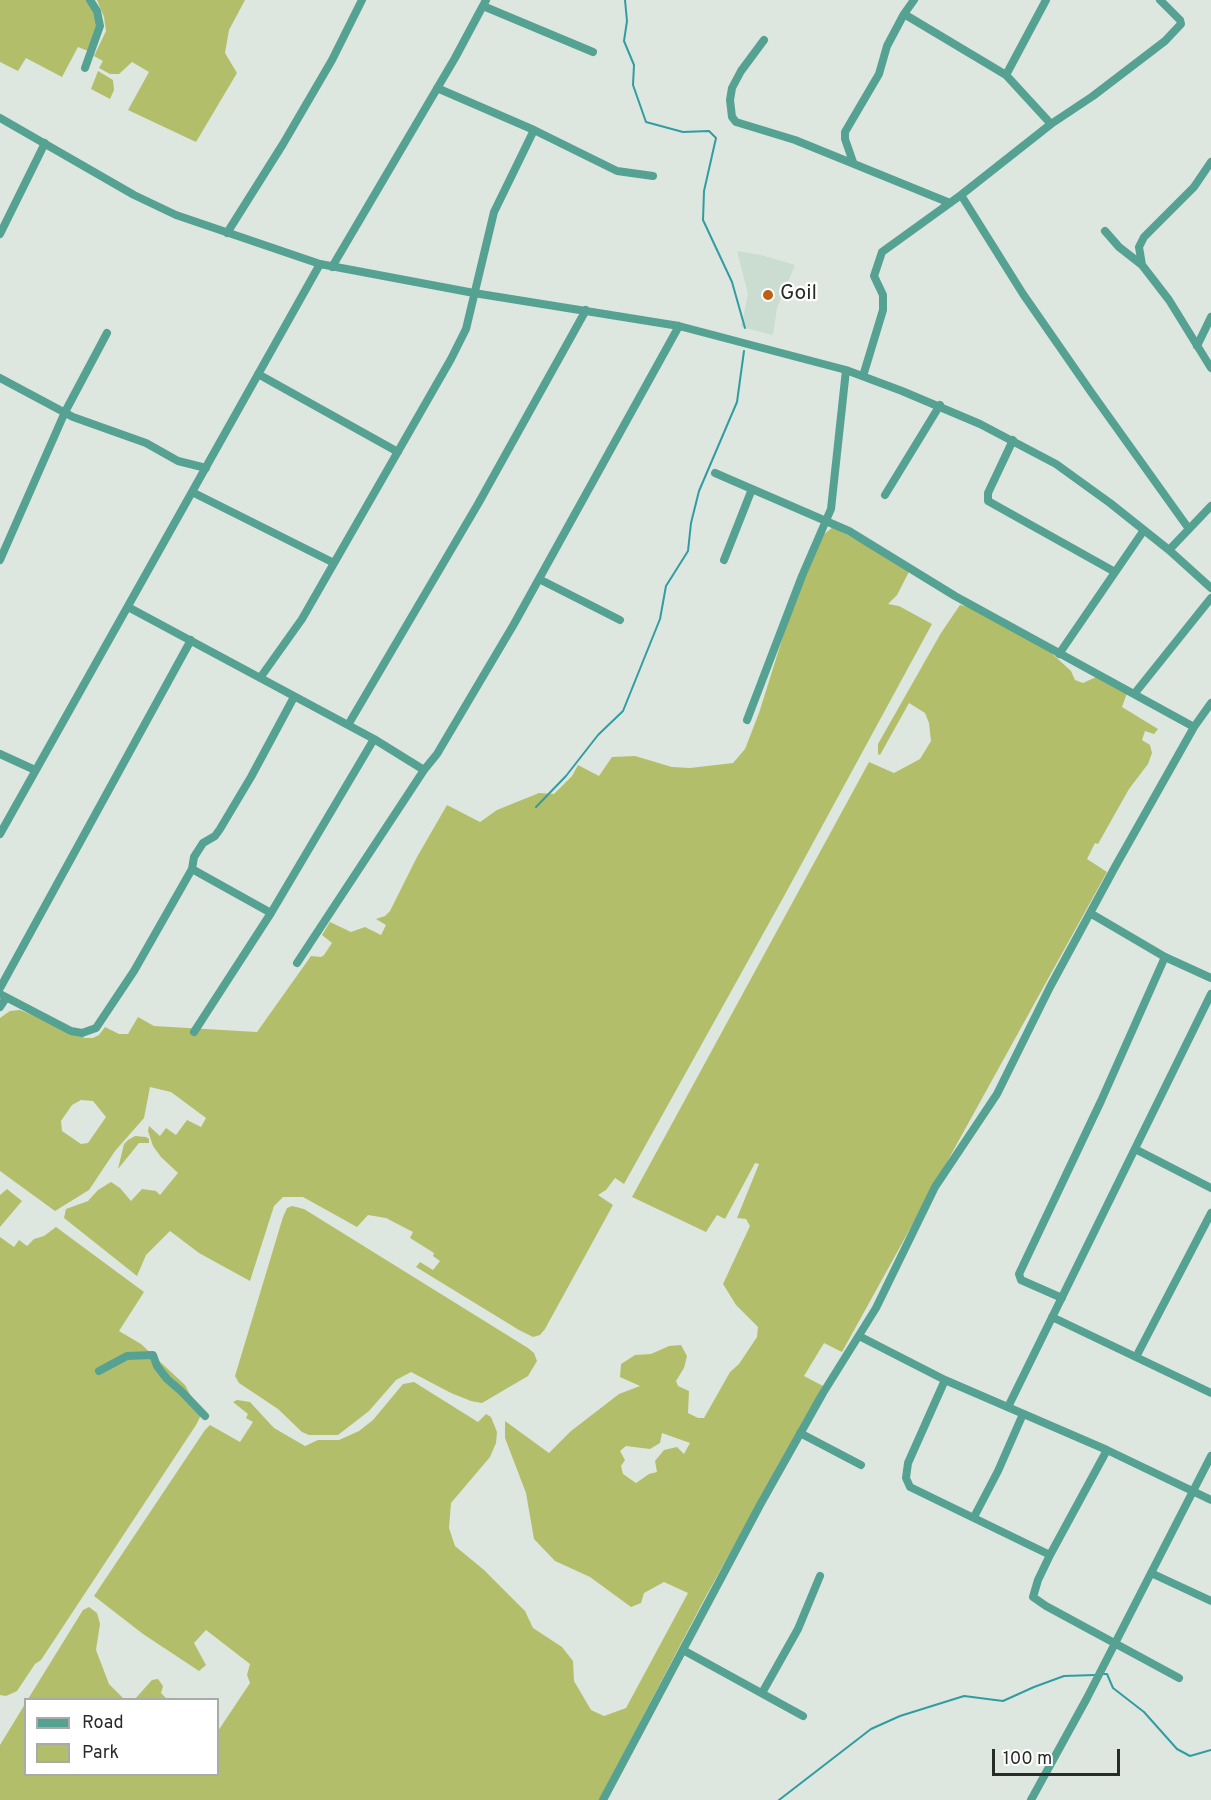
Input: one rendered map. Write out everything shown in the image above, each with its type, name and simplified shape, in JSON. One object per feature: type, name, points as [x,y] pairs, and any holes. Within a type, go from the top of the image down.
[{"type":"street","points":[[85,68],[100,26],[97,11],[90,0]]},
{"type":"street","points":[[227,233],[327,69],[362,0]]},
{"type":"street","points":[[853,162],[845,139],[845,132],[879,74],[886,46],[914,0]]},
{"type":"street","points":[[1006,75],[1046,0]]},
{"type":"street","points":[[863,376],[883,310],[883,295],[874,276],[882,252],[1165,41],[1180,27],[1180,20],[1160,0]]},
{"type":"street","points":[[332,267],[438,88],[484,3],[593,52]]},
{"type":"street","points":[[904,14],[1006,75],[1051,124]]},
{"type":"street","points":[[764,40],[741,71],[732,88],[730,100],[732,117],[736,122],[795,140],[950,203]]},
{"type":"street","points":[[438,88],[534,130],[617,171],[653,176]]},
{"type":"street","points":[[0,118],[134,195],[176,215],[320,264],[474,293],[679,326],[846,370],[940,405],[1013,440],[1056,464],[1144,530],[1211,588]]},
{"type":"street","points":[[260,678],[303,619],[451,359],[466,328],[494,212],[534,130]]},
{"type":"street","points":[[0,234],[45,144]]},
{"type":"street","points":[[1142,265],[1139,247],[1144,237],[1194,187],[1211,162]]},
{"type":"street","points":[[961,195],[1023,294],[1189,529]]},
{"type":"street","points":[[1105,231],[1119,247],[1142,265],[1169,300],[1211,368]]},
{"type":"street","points":[[0,834],[320,264]]},
{"type":"street","points":[[348,725],[489,485],[586,310]]},
{"type":"street","points":[[1197,346],[1211,317]]},
{"type":"street","points":[[297,963],[424,770],[437,754],[539,579],[679,326]]},
{"type":"street","points":[[0,560],[65,412],[107,333]]},
{"type":"street","points":[[747,720],[802,576],[827,521],[834,495],[846,370]]},
{"type":"street","points":[[258,374],[398,452]]},
{"type":"street","points":[[0,378],[73,417],[146,443],[178,461],[206,468]]},
{"type":"street","points":[[885,495],[940,405]]},
{"type":"street","points":[[1013,440],[988,493],[988,501],[1115,572]]},
{"type":"street","points":[[715,473],[854,534],[945,590],[1194,727]]},
{"type":"street","points":[[724,560],[752,489]]},
{"type":"street","points":[[192,492],[334,563]]},
{"type":"street","points":[[1169,550],[1211,506]]},
{"type":"street","points":[[1059,654],[1144,530]]},
{"type":"street","points":[[539,579],[620,620]]},
{"type":"street","points":[[1135,693],[1211,598]]},
{"type":"street","points":[[128,607],[374,739],[424,770]]},
{"type":"street","points":[[0,988],[191,640]]},
{"type":"street","points":[[0,1007],[3,996],[71,1031],[82,1033],[96,1028],[134,971],[192,869],[194,857],[203,843],[220,829],[294,697]]},
{"type":"street","points":[[603,1800],[800,1433],[886,1289],[935,1186],[1008,1076],[1050,987],[1090,913],[1194,727],[1211,703]]},
{"type":"street","points":[[194,1032],[271,913],[374,739]]},
{"type":"street","points":[[0,754],[34,770]]},
{"type":"street","points":[[192,869],[271,913]]},
{"type":"street","points":[[1090,913],[1165,957],[1211,978]]},
{"type":"street","points":[[1062,1298],[1021,1280],[1019,1274],[1101,1101],[1165,957]]},
{"type":"street","points":[[1008,1407],[1211,994]]},
{"type":"street","points":[[1135,1149],[1211,1188]]},
{"type":"street","points":[[1136,1357],[1211,1213]]},
{"type":"street","points":[[1052,1317],[1211,1393]]},
{"type":"street","points":[[859,1336],[945,1380],[1107,1450],[1211,1500]]},
{"type":"street","points":[[99,1371],[127,1356],[153,1355],[166,1379],[205,1416]]},
{"type":"street","points":[[945,1380],[908,1463],[906,1478],[910,1487],[1050,1554]]},
{"type":"street","points":[[974,1517],[1023,1414]]},
{"type":"street","points":[[800,1433],[861,1466]]},
{"type":"street","points":[[1107,1450],[1050,1554],[1032,1596],[1114,1644],[1179,1678]]},
{"type":"street","points":[[1031,1800],[1095,1682],[1211,1456]]},
{"type":"street","points":[[1151,1573],[1211,1601]]},
{"type":"street","points":[[762,1693],[798,1629],[820,1576]]},
{"type":"street","points":[[683,1650],[802,1716]]},
{"type":"shaded area","points":[[737,251],[795,265],[777,308],[773,335],[741,327],[748,294]]},
{"type":"green space","points":[[0,0],[87,0],[94,11],[97,28],[88,51],[78,47],[62,77],[26,58],[18,71],[0,62]]},
{"type":"green space","points":[[97,0],[245,0],[229,30],[225,53],[237,73],[196,142],[128,110],[149,72],[132,62],[119,74],[110,74],[99,68],[103,61],[94,56],[106,31],[104,17]]},
{"type":"green space","points":[[98,71],[113,80],[114,90],[110,99],[91,89]]},
{"type":"green space","points":[[833,527],[910,570],[897,595],[888,604],[899,606],[932,624],[624,1184],[615,1178],[606,1190],[598,1195],[613,1205],[540,1335],[533,1337],[519,1330],[416,1267],[420,1262],[433,1270],[440,1261],[433,1256],[434,1253],[410,1238],[413,1232],[386,1218],[368,1215],[357,1227],[303,1197],[283,1197],[274,1206],[250,1281],[199,1253],[170,1231],[146,1255],[137,1276],[64,1218],[66,1209],[88,1201],[98,1190],[111,1182],[120,1188],[131,1201],[142,1189],[156,1191],[160,1195],[178,1173],[153,1146],[148,1131],[149,1126],[160,1136],[166,1128],[176,1135],[187,1120],[201,1127],[206,1118],[171,1092],[150,1087],[144,1118],[115,1151],[89,1190],[55,1211],[0,1171],[0,1018],[10,1011],[20,1010],[85,1038],[99,1035],[105,1027],[119,1034],[128,1034],[138,1017],[154,1026],[257,1032],[311,956],[321,957],[332,943],[322,935],[330,922],[351,932],[365,927],[381,935],[386,925],[376,919],[385,916],[390,911],[447,805],[480,822],[497,810],[539,793],[554,794],[572,776],[578,765],[599,776],[612,757],[635,756],[672,767],[690,768],[733,763],[745,749],[759,713],[786,627],[812,556],[823,535]],"holes":[[[81,1100],[93,1101],[106,1117],[88,1143],[81,1144],[62,1131],[61,1121],[72,1105]]]},
{"type":"green space","points":[[960,605],[974,608],[1047,649],[1071,671],[1075,680],[1083,683],[1096,677],[1127,693],[1122,707],[1158,729],[1154,734],[1145,731],[1142,740],[1150,745],[1152,753],[1148,764],[1129,789],[1087,859],[1107,872],[842,1352],[824,1343],[804,1376],[823,1386],[706,1596],[599,1800],[0,1800],[0,1745],[24,1706],[24,1776],[219,1776],[219,1730],[250,1683],[247,1675],[250,1664],[206,1630],[194,1643],[206,1665],[199,1671],[143,1634],[94,1596],[205,1430],[210,1425],[240,1442],[253,1422],[246,1418],[248,1414],[233,1402],[237,1400],[250,1402],[274,1428],[305,1446],[318,1440],[339,1440],[359,1431],[373,1420],[403,1384],[414,1382],[478,1422],[486,1414],[491,1417],[497,1432],[496,1443],[490,1457],[451,1503],[449,1528],[455,1546],[484,1570],[525,1611],[533,1628],[562,1647],[573,1661],[574,1681],[591,1710],[604,1716],[626,1708],[688,1593],[664,1582],[644,1593],[641,1603],[631,1607],[590,1577],[555,1561],[534,1539],[526,1493],[505,1438],[505,1421],[549,1453],[571,1431],[619,1394],[640,1386],[620,1377],[621,1364],[635,1355],[651,1354],[669,1346],[681,1345],[687,1356],[684,1368],[676,1381],[678,1386],[689,1391],[688,1413],[704,1418],[730,1372],[739,1364],[757,1337],[758,1327],[736,1305],[723,1284],[750,1226],[746,1219],[737,1218],[759,1164],[755,1163],[725,1219],[717,1215],[706,1232],[632,1197],[869,762],[894,773],[920,759],[931,741],[929,723],[925,713],[909,703],[880,755],[878,744],[941,633]],"holes":[[[662,1433],[690,1443],[684,1454],[677,1447],[664,1450],[655,1461],[657,1472],[649,1474],[636,1483],[623,1474],[621,1466],[625,1460],[620,1451],[626,1446],[650,1449],[660,1443]]]},
{"type":"green space","points":[[135,1136],[146,1137],[149,1143],[139,1143],[118,1169],[124,1144]]},
{"type":"green space","points":[[7,1189],[22,1201],[0,1227],[0,1195]]},
{"type":"green space","points":[[292,1206],[304,1209],[528,1348],[534,1353],[537,1361],[528,1376],[482,1403],[451,1393],[411,1372],[396,1380],[369,1411],[338,1435],[309,1435],[302,1432],[278,1409],[239,1383],[235,1376],[283,1217],[287,1208]]},
{"type":"green space","points":[[56,1227],[144,1292],[119,1331],[141,1344],[185,1385],[201,1415],[41,1660],[35,1664],[17,1691],[6,1696],[0,1695],[0,1237],[14,1247],[19,1240],[27,1246],[34,1239],[44,1236]]},
{"type":"green space","points":[[89,1607],[97,1613],[100,1624],[96,1650],[109,1684],[123,1698],[29,1698],[83,1610]]},
{"type":"green space","points":[[158,1679],[163,1686],[161,1693],[166,1698],[136,1698],[152,1680]]},
{"type":"waterway","points":[[625,0],[627,21],[624,41],[634,65],[633,85],[646,122],[683,132],[709,131],[716,138],[704,191],[703,220],[732,282],[745,328]]},
{"type":"waterway","points":[[536,807],[566,776],[598,735],[623,711],[660,619],[666,586],[688,551],[691,523],[699,491],[737,402],[744,351]]},
{"type":"waterway","points":[[1103,1674],[1107,1674],[1113,1688],[1144,1712],[1177,1749],[1190,1756],[1211,1750]]},
{"type":"waterway","points":[[779,1800],[871,1729],[900,1716],[964,1696],[1003,1701],[1064,1676],[1095,1675]]},
{"type":"place","name":"Goil","points":[[768,295]]}]
